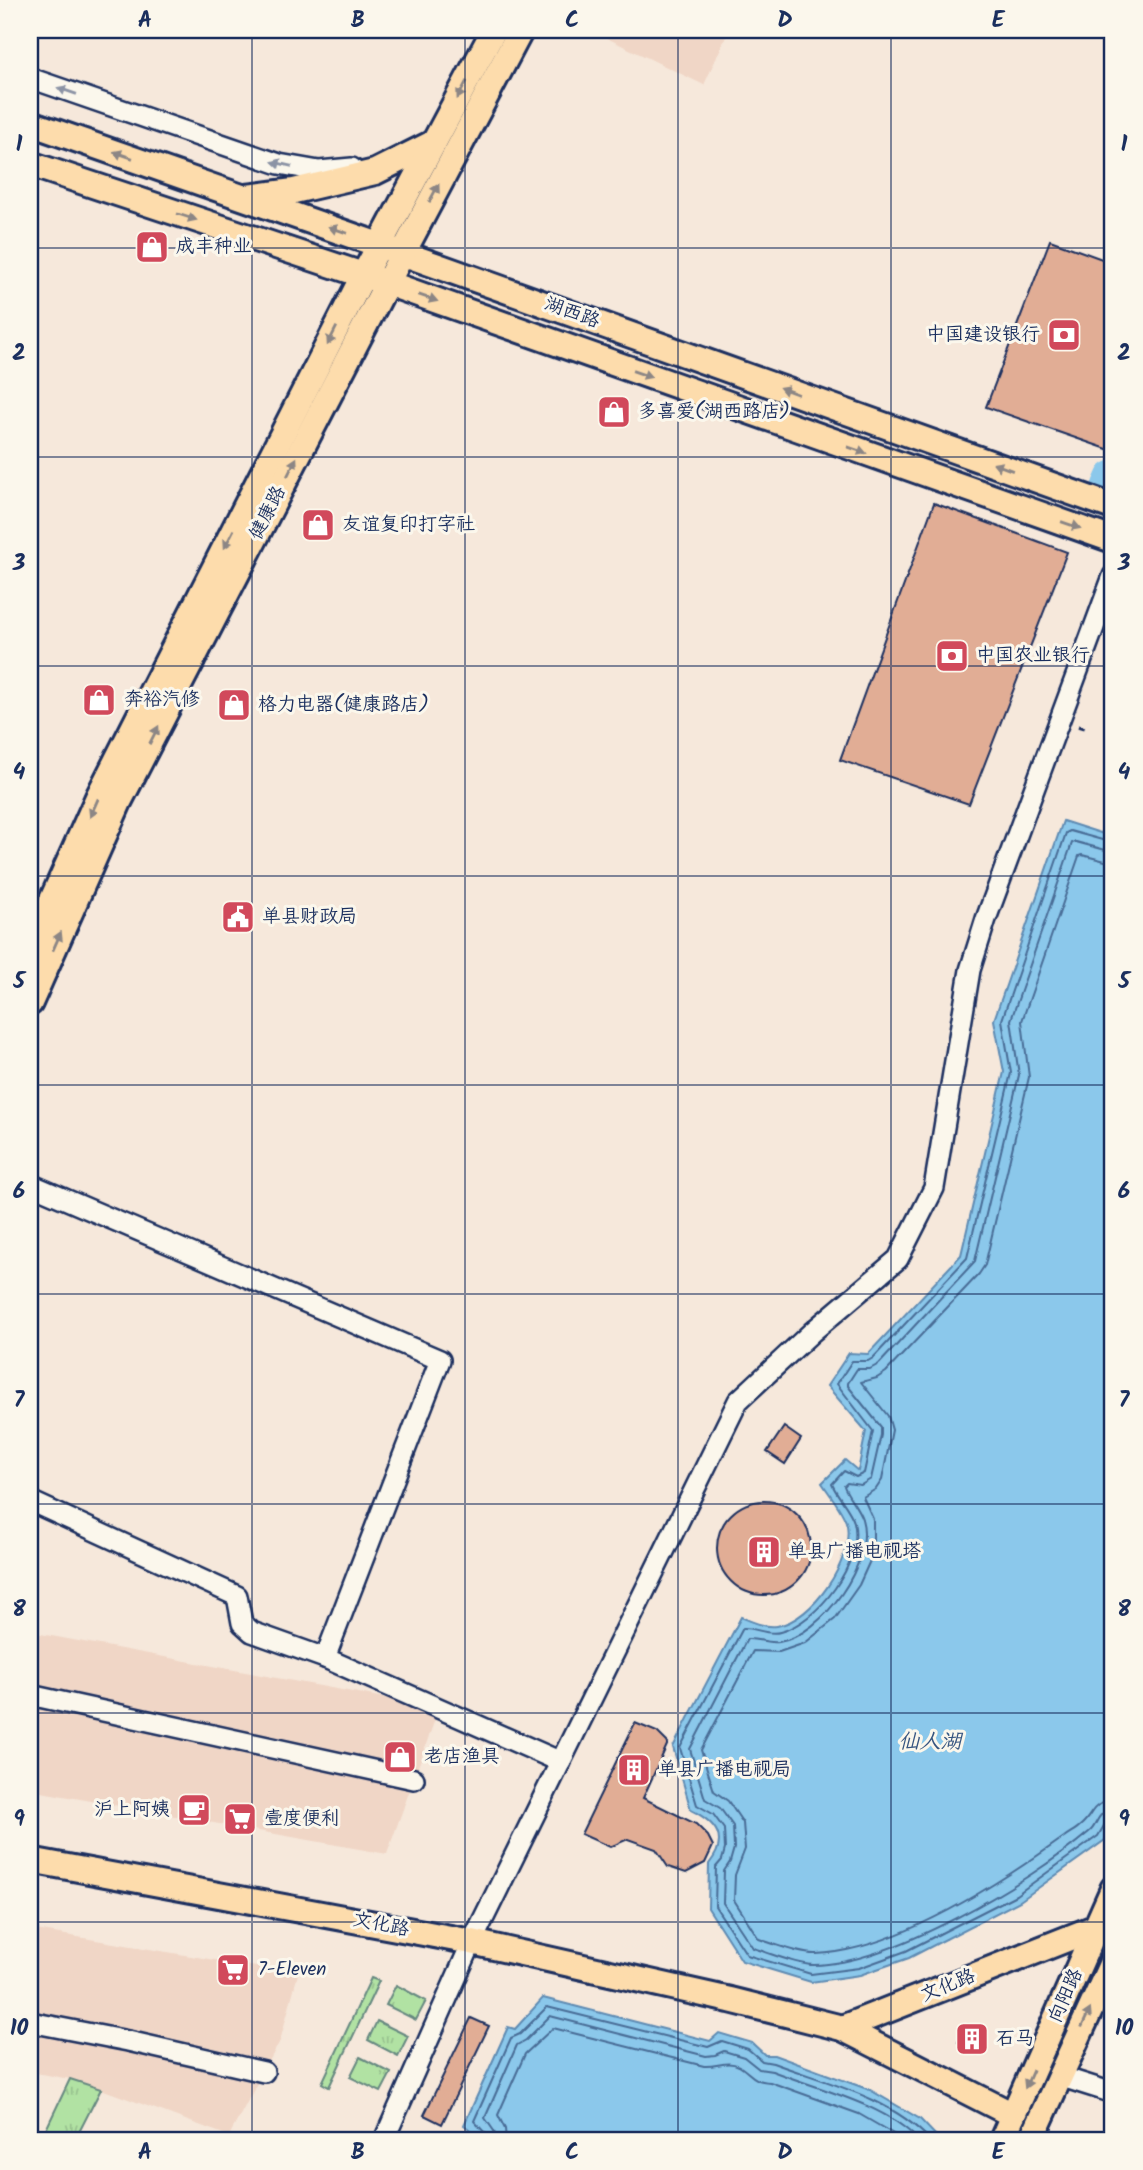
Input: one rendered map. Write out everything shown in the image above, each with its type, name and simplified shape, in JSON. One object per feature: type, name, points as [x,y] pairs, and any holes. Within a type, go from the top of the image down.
[{"type":"main road","name":"健康路","points":[[30,1003],[119,802],[375,279],[379,244],[494,30]]},
{"type":"main road","name":"健康路","points":[[30,949],[99,795],[375,279],[403,253],[520,30]]},
{"type":"main road","name":"湖西路","points":[[30,123],[379,244],[1113,507]]},
{"type":"main road","points":[[243,197],[294,191],[375,172],[436,137]]},
{"type":"main road","name":"湖西路","points":[[30,164],[375,279],[1113,540]]},
{"type":"main road","name":"文化路","points":[[30,1860],[472,1942],[842,2028],[1105,1927]]},
{"type":"main road","name":"向阳路","points":[[1002,2140],[1105,1927],[1113,1889]]},
{"type":"main road","name":"向阳路","points":[[1031,2140],[1113,1960]]},
{"type":"main road","points":[[842,2028],[1013,2115]]},
{"type":"street","points":[[30,78],[279,164],[319,171],[342,171],[380,163],[436,137]]},
{"type":"street","points":[[384,2140],[472,1942],[738,1401],[812,1332],[898,1259],[934,1188],[970,970],[986,919],[1113,576]]},
{"type":"street","points":[[30,1184],[440,1360],[325,1658]]},
{"type":"street","points":[[30,1501],[237,1596],[242,1623],[252,1632],[325,1658],[561,1762]]},
{"type":"street","points":[[30,1695],[414,1779]]},
{"type":"street","points":[[30,2022],[264,2072]]},
{"type":"street","points":[[1059,2076],[1113,2093]]},
{"type":"shaded area","points":[[590,30],[729,30],[704,85]]},
{"type":"shaded area","points":[[30,1632],[439,1708],[387,1854],[30,1790]]},
{"type":"shaded area","points":[[30,1929],[298,1974],[280,2041],[229,2136],[70,2079],[30,2072]]},
{"type":"green space","points":[[371,1978],[379,1981],[329,2087],[322,2083]]},
{"type":"green space","points":[[396,1985],[426,2001],[416,2020],[386,2005]]},
{"type":"green space","points":[[377,2021],[408,2036],[398,2056],[368,2040]]},
{"type":"green space","points":[[360,2057],[391,2073],[381,2092],[350,2077]]},
{"type":"green space","points":[[70,2079],[101,2089],[75,2140],[41,2140]]},
{"type":"water","name":"仙人湖","points":[[1063,821],[1113,837],[1113,1821],[1105,1840],[1020,1901],[909,1958],[860,1975],[811,1982],[742,1961],[708,1908],[709,1864],[715,1855],[719,1839],[708,1820],[691,1810],[673,1747],[741,1617],[768,1626],[791,1621],[817,1601],[844,1555],[847,1525],[840,1509],[822,1483],[845,1460],[858,1471],[866,1431],[827,1386],[849,1353],[868,1354],[961,1255],[1004,1072],[994,1020]]},
{"type":"water","points":[[543,1998],[710,2041],[719,2033],[752,2043],[765,2055],[774,2055],[870,2090],[920,2119],[940,2140],[483,2140],[464,2125],[508,2027],[515,2029]]},
{"type":"building","name":"中国建设银行","points":[[1050,240],[1113,263],[1113,451],[986,407]]},
{"type":"building","name":"中国农业银行","points":[[934,503],[1067,552],[969,804],[840,760]]},
{"type":"building","points":[[784,1427],[801,1439],[785,1464],[767,1452]]},
{"type":"building","name":"单县广播电视塔","points":[[764,1501],[782,1505],[797,1515],[807,1530],[811,1548],[807,1566],[797,1581],[782,1591],[764,1595],[746,1591],[731,1581],[721,1566],[717,1548],[721,1530],[731,1515],[746,1505]]},
{"type":"building","name":"单县广播电视局","points":[[635,1723],[657,1732],[668,1743],[643,1798],[696,1824],[708,1836],[713,1846],[705,1863],[686,1873],[668,1867],[656,1849],[628,1839],[610,1847],[581,1834]]},
{"type":"building","points":[[471,2018],[489,2026],[442,2124],[424,2115]]},
{"type":"building","name":"石马","points":[[968,2025],[986,2037],[977,2054],[958,2042]]},
{"type":"waterway","points":[[1109,487],[1113,478]]},
{"type":"place","name":"成丰种业","points":[[152,247]]},
{"type":"place","name":"中国建设银行","points":[[1064,335]]},
{"type":"place","name":"多喜爱(湖西路店)","points":[[614,412]]},
{"type":"place","name":"友谊复印打字社","points":[[318,525]]},
{"type":"place","name":"中国农业银行","points":[[952,656]]},
{"type":"place","name":"奔裕汽修","points":[[99,700]]},
{"type":"place","name":"格力电器(健康路店)","points":[[234,705]]},
{"type":"place","name":"单县财政局","points":[[238,917]]},
{"type":"place","name":"单县广播电视塔","points":[[764,1552]]},
{"type":"place","name":"老店渔具","points":[[400,1757]]},
{"type":"place","name":"单县广播电视局","points":[[634,1770]]},
{"type":"place","name":"沪上阿姨","points":[[194,1810]]},
{"type":"place","name":"壹度便利","points":[[240,1819]]},
{"type":"place","name":"7-Eleven","points":[[233,1970]]},
{"type":"place","name":"石马","points":[[972,2039]]}]
